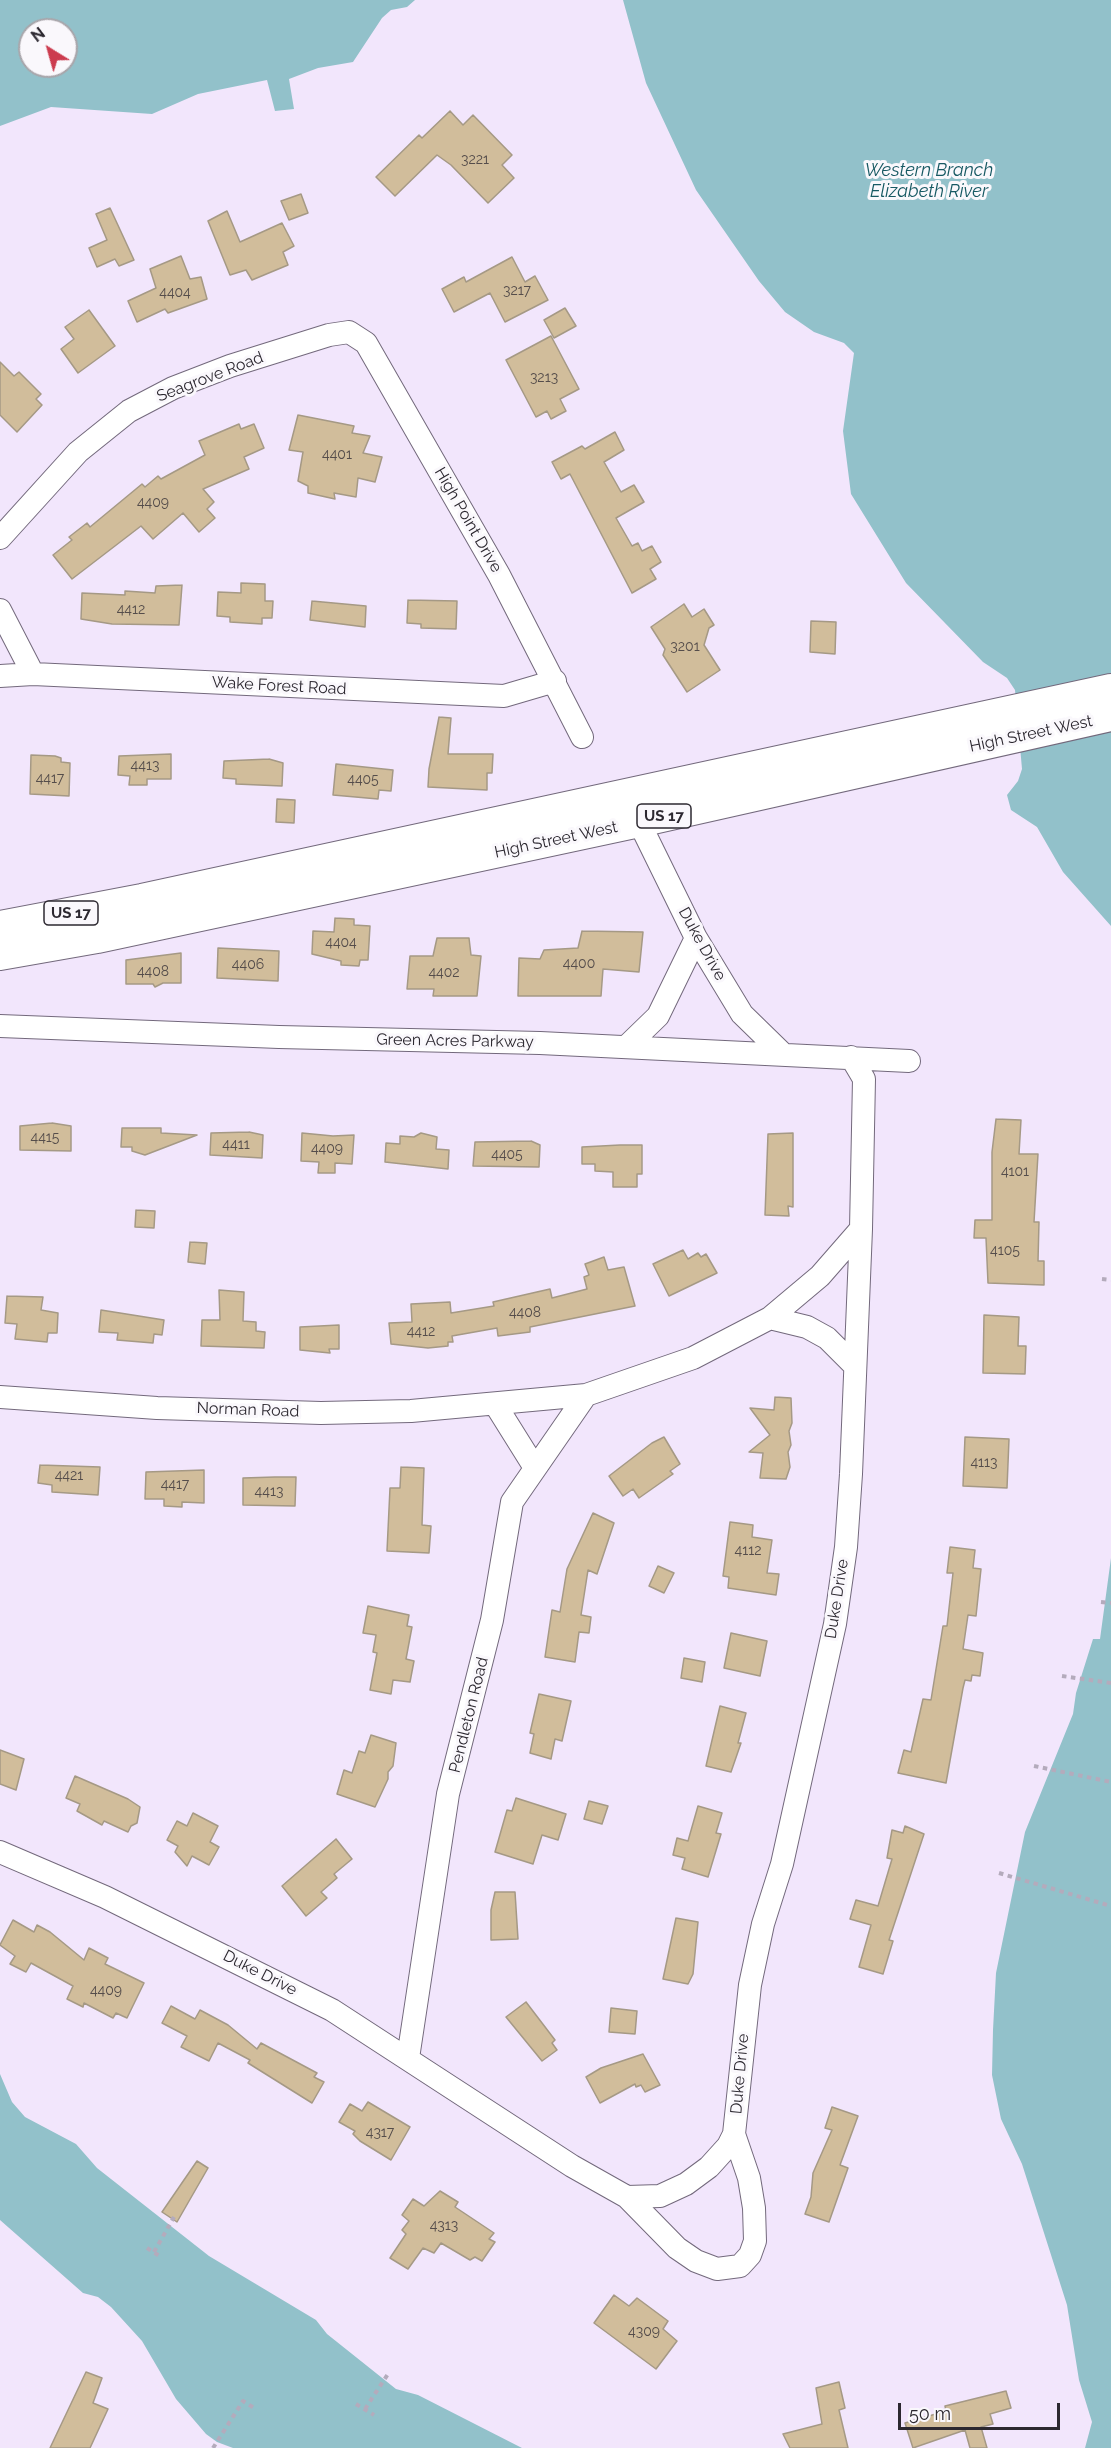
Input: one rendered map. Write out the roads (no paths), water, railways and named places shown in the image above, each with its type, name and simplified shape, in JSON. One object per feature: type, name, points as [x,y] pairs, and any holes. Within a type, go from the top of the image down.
[{"type":"main road","name":"High Street West","points":[[0,955],[97,938],[639,822],[955,736],[1111,689]]},
{"type":"main road","name":"High Street West","points":[[0,926],[955,736],[1111,716]]},
{"type":"street","name":"High Point Drive","points":[[328,335],[349,332],[366,343],[499,575],[582,737]]},
{"type":"street","name":"Seagrove Road","points":[[0,538],[78,452],[129,411],[173,388],[211,373],[328,335]]},
{"type":"street","points":[[0,610],[33,674]]},
{"type":"street","name":"Wake Forest Road","points":[[0,676],[33,674],[504,696],[555,681]]},
{"type":"street","name":"Duke Drive","points":[[639,822],[696,938],[742,1014],[783,1054]]},
{"type":"street","points":[[626,1047],[658,1016],[696,938]]},
{"type":"street","name":"Green Acres Parkway","points":[[0,1026],[626,1047],[909,1061]]},
{"type":"street","name":"Duke Drive","points":[[627,2197],[660,2196],[686,2184],[709,2167],[728,2146],[734,2134],[750,1985],[763,1924],[782,1864],[835,1624],[846,1547],[861,1228],[864,1079],[851,1057]]},
{"type":"street","name":"Norman Road","points":[[0,1397],[157,1408],[321,1413],[411,1411],[586,1395],[693,1358],[770,1318],[820,1276],[861,1228]]},
{"type":"street","points":[[770,1318],[807,1327],[826,1338],[855,1366]]},
{"type":"street","name":"Pendleton Road","points":[[408,2058],[448,1794],[492,1620],[512,1502],[586,1395]]},
{"type":"street","points":[[495,1404],[535,1468]]},
{"type":"street","name":"Duke Drive","points":[[0,1852],[105,1897],[232,1958],[332,2010],[572,2166],[627,2197],[677,2248],[696,2261],[717,2269],[740,2266],[750,2255],[755,2241],[754,2208],[749,2178],[734,2134]]},
{"type":"water","points":[[0,0],[415,0],[407,7],[391,10],[382,18],[353,62],[318,68],[289,79],[294,109],[275,111],[267,80],[198,94],[152,114],[51,107],[0,126]]},
{"type":"water","name":"Western Branch Elizabeth River","points":[[623,0],[1111,0],[1111,926],[1063,872],[1037,827],[1011,810],[1007,795],[1018,781],[1022,769],[1015,690],[1007,678],[983,662],[906,583],[851,494],[843,431],[854,353],[844,343],[814,332],[785,312],[759,281],[696,190],[646,83]]},
{"type":"water","points":[[1111,1558],[1111,2448],[1085,2448],[1092,2422],[1079,2380],[1067,2305],[1022,2164],[1001,2119],[992,2075],[993,2030],[996,1973],[1025,1832],[1073,1714],[1076,1693],[1093,1639],[1100,1639]]},
{"type":"water","points":[[0,2074],[12,2102],[25,2117],[76,2144],[97,2168],[209,2256],[316,2320],[327,2334],[396,2389],[418,2395],[522,2448],[233,2448],[217,2442],[206,2434],[176,2399],[142,2341],[111,2307],[98,2297],[83,2293],[0,2220]]}]
